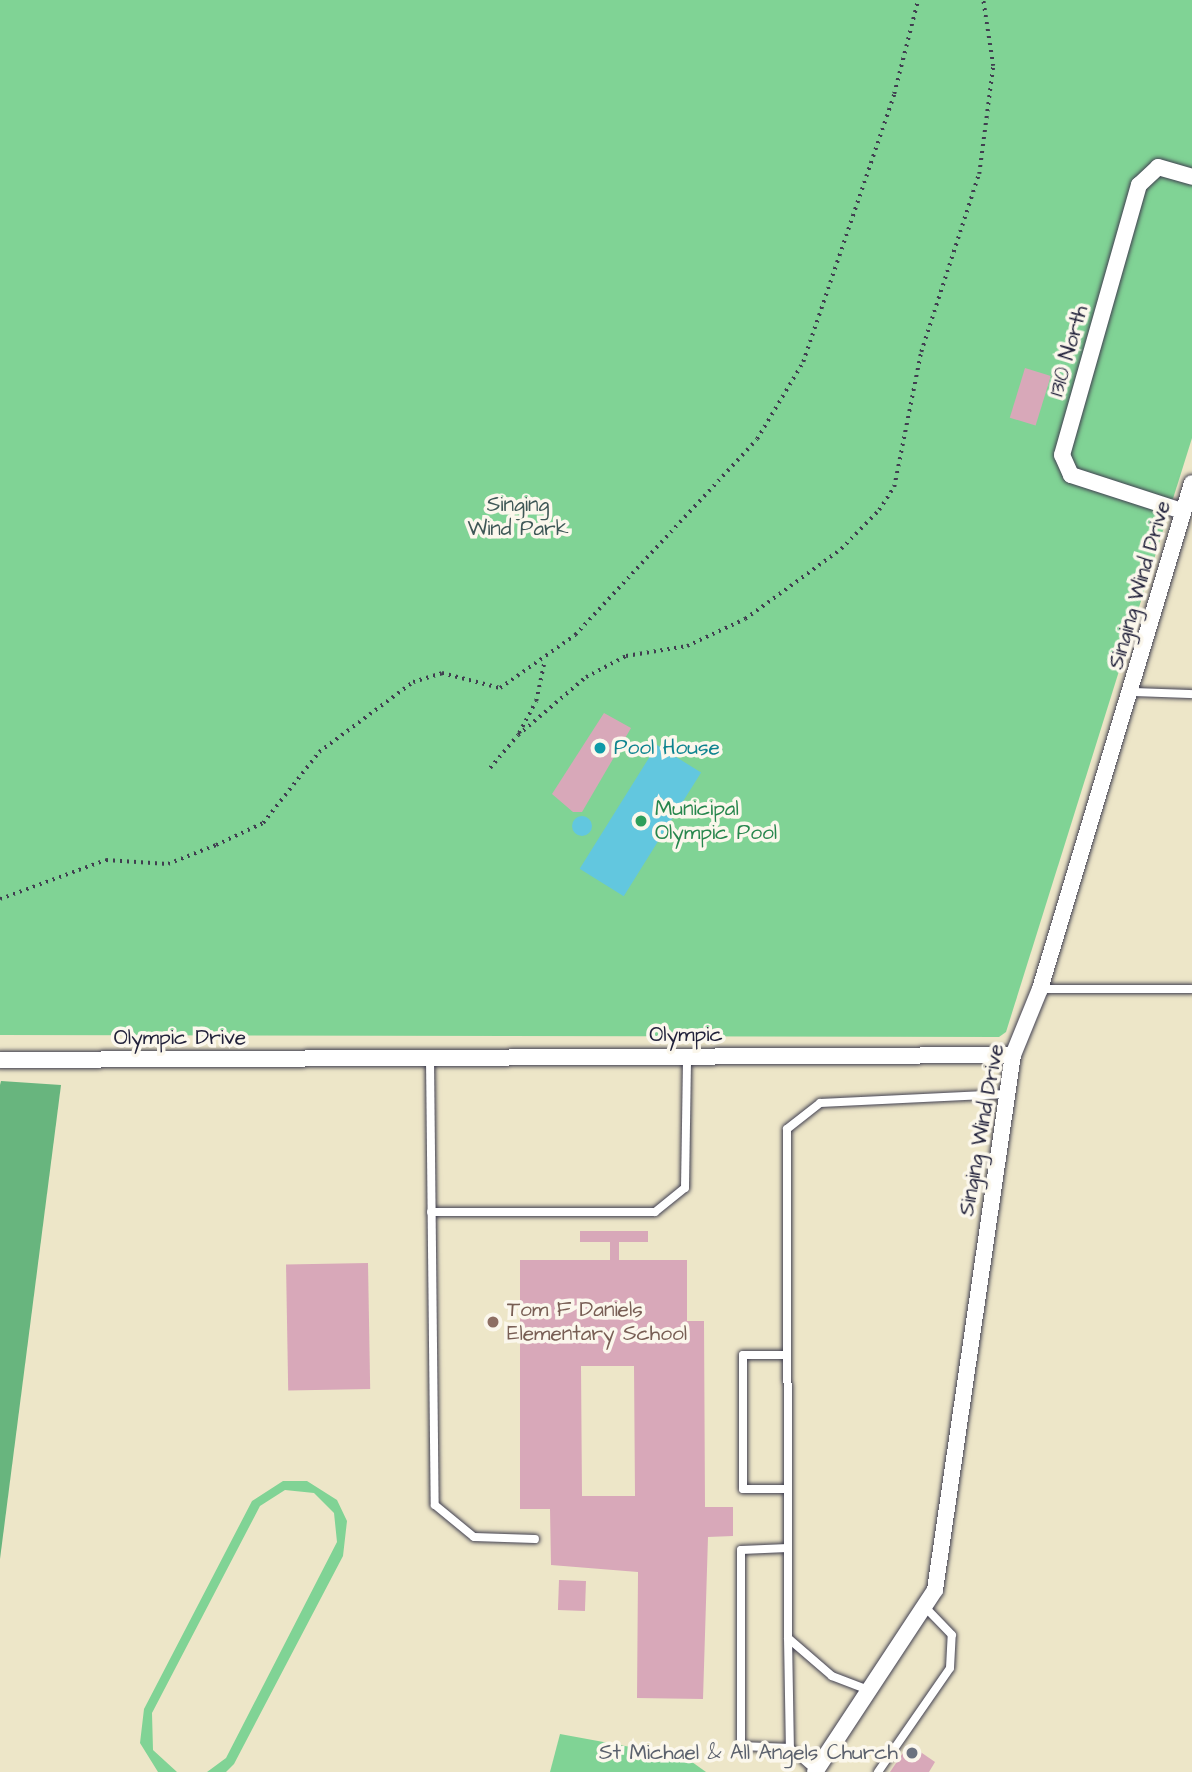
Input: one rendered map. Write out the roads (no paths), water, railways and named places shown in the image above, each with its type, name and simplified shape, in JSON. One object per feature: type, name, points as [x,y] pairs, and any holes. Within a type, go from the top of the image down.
[{"type":"street","name":"1310 North","points":[[1182,511],[1071,475],[1062,454],[1139,185],[1158,167],[1192,177]]},
{"type":"street","name":"Singing Wind Drive","points":[[816,1772],[926,1608],[935,1590],[1013,1055],[1040,989],[1132,692],[1192,483]]},
{"type":"street","name":"Olympic","points":[[360,1058],[1013,1055]]},
{"type":"street","name":"Olympic Drive","points":[[0,1060],[360,1058]]},
{"type":"lane","points":[[1132,692],[1192,694]]},
{"type":"lane","points":[[1040,989],[1192,989]]},
{"type":"lane","points":[[430,1212],[655,1212],[685,1188],[688,1056]]},
{"type":"lane","points":[[430,1058],[435,1504],[474,1537],[534,1539]]},
{"type":"lane","points":[[790,1748],[787,1129],[820,1102],[1006,1094]]},
{"type":"lane","points":[[787,1355],[743,1355],[743,1489],[788,1489]]},
{"type":"lane","points":[[788,1548],[741,1550],[741,1746],[790,1748],[816,1772]]},
{"type":"lane","points":[[878,1772],[950,1668],[952,1635],[926,1608]]},
{"type":"lane","points":[[788,1638],[832,1676],[871,1691]]},
{"type":"water","name":"Municipal Olympic Pool","points":[[657,745],[701,773],[624,896],[580,869]]},
{"type":"water","points":[[578,816],[586,816],[592,826],[586,836],[578,836],[572,830],[572,822]]},
{"type":"place","name":"Pool House","points":[[600,748]]},
{"type":"place","name":"Municipal Olympic Pool","points":[[641,821]]},
{"type":"place","name":"Tom F Daniels Elementary School","points":[[493,1322]]},
{"type":"place","name":"St Michael & All Angels Church","points":[[912,1753]]},
{"type":"park label","name":"Singing Wind Park","points":[[518,517]]}]
